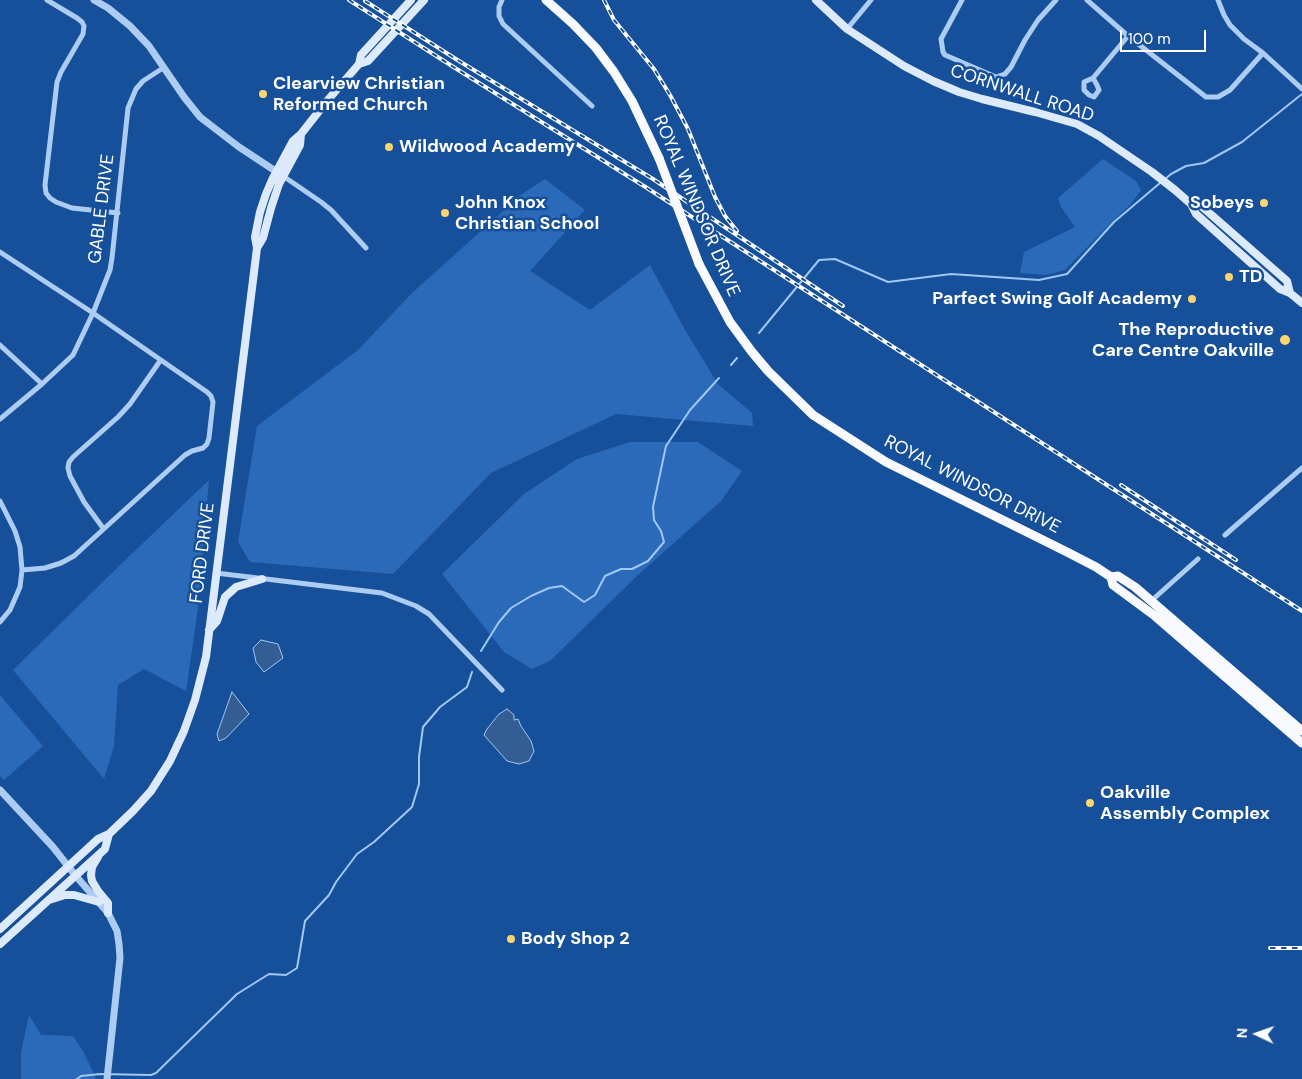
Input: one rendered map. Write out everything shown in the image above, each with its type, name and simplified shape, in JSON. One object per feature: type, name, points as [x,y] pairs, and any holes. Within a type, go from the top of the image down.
[{"type":"main road","name":"FORD DRIVE","points":[[0,929],[98,839],[109,834],[133,812],[151,791],[170,761],[184,731],[195,700],[206,656],[238,409],[257,248],[255,238],[260,212],[276,171],[293,141],[301,134],[327,100],[359,64],[361,55],[411,0]]},
{"type":"main road","name":"FORD DRIVE","points":[[359,64],[368,61],[424,0]]},
{"type":"main road","name":"ROYAL WINDSOR DRIVE","points":[[546,0],[596,48],[632,101],[659,158],[699,264],[730,322],[768,371],[814,414],[886,462],[1068,552],[1111,577],[1118,576],[1151,601],[1302,731]]},
{"type":"main road","name":"CORNWALL ROAD","points":[[816,0],[847,29],[904,66],[959,92],[1077,124],[1106,140],[1175,190],[1191,204],[1196,214],[1280,290],[1290,293],[1302,303]]},
{"type":"main road","name":"FORD DRIVE","points":[[257,248],[263,238],[276,190],[300,145],[301,134]]},
{"type":"main road","name":"ROYAL WINDSOR DRIVE","points":[[1111,577],[1113,585],[1143,606],[1302,743]]},
{"type":"main road","points":[[208,632],[217,621],[225,597],[236,587],[262,579]]},
{"type":"main road","name":"FORD DRIVE","points":[[0,944],[105,848],[109,834]]},
{"type":"main road","points":[[102,851],[92,867],[91,874],[94,886],[108,903],[108,913]]},
{"type":"main road","points":[[47,900],[65,895],[74,895],[99,902]]},
{"type":"street","points":[[47,0],[77,18],[84,26],[83,34],[57,82],[46,193],[56,202],[72,208],[118,212]]},
{"type":"street","points":[[94,0],[108,8],[130,26],[149,46],[200,117],[239,147],[321,202],[331,210],[366,248]]},
{"type":"street","points":[[502,0],[499,7],[499,16],[503,24],[592,106]]},
{"type":"street","points":[[847,29],[871,0]]},
{"type":"street","points":[[962,0],[941,39],[943,52],[945,55],[996,76],[1005,74],[1011,68],[1025,40],[1038,20],[1056,0]]},
{"type":"street","points":[[1087,0],[1128,36],[1206,97],[1218,97],[1230,90],[1263,53]]},
{"type":"street","points":[[1218,0],[1230,25],[1302,89]]},
{"type":"street","points":[[1093,78],[1128,36]]},
{"type":"street","name":"GABLE DRIVE","points":[[0,419],[73,355],[93,313],[110,270],[118,212],[128,108],[136,89],[143,81],[163,68]]},
{"type":"street","points":[[0,252],[93,313],[211,396],[213,402],[209,438],[203,448],[184,455],[74,556],[45,568],[22,570]]},
{"type":"street","points":[[0,345],[42,384]]},
{"type":"street","points":[[104,528],[84,502],[70,476],[69,462],[73,456],[118,417],[130,404],[160,361]]},
{"type":"street","points":[[1225,535],[1302,468]]},
{"type":"street","points":[[0,501],[18,539],[22,570],[20,587],[10,610],[0,622]]},
{"type":"street","points":[[1143,606],[1198,559]]},
{"type":"street","points":[[216,573],[382,593],[416,606],[429,614],[502,690]]},
{"type":"street","points":[[0,790],[53,847],[99,902],[108,913],[116,931],[120,958],[107,1079]]},
{"type":"shaded area","points":[[1103,159],[1136,181],[1141,190],[1131,204],[1065,270],[1046,275],[1020,273],[1024,252],[1075,227],[1061,207],[1058,198]]},
{"type":"shaded area","points":[[545,179],[585,210],[530,271],[590,310],[650,265],[685,330],[718,384],[752,413],[753,426],[616,414],[491,473],[393,574],[250,562],[238,542],[257,426],[358,350],[411,294],[522,194]]},
{"type":"shaded area","points":[[630,442],[698,442],[742,471],[721,501],[638,575],[551,660],[532,669],[504,652],[442,574],[524,494],[577,459]]},
{"type":"shaded area","points":[[209,480],[198,608],[186,691],[144,669],[118,685],[114,746],[104,779],[13,670]]},
{"type":"shaded area","points":[[261,640],[278,644],[283,658],[264,672],[256,662],[253,648]]},
{"type":"shaded area","points":[[232,692],[249,714],[226,738],[219,741],[217,734]]},
{"type":"shaded area","points":[[0,695],[43,746],[4,780],[0,776]]},
{"type":"shaded area","points":[[507,709],[514,715],[514,720],[518,719],[531,741],[534,751],[529,761],[519,764],[507,761],[484,735],[499,714]]},
{"type":"shaded area","points":[[29,1015],[41,1035],[73,1036],[83,1051],[96,1078],[21,1079],[21,1052]]},
{"type":"waterway","points":[[1164,180],[1186,166],[1204,163],[1242,142],[1302,94]]},
{"type":"waterway","points":[[759,333],[819,260],[835,259],[888,282],[951,274],[1039,280],[1067,274],[1114,222],[1160,183]]},
{"type":"waterway","points":[[731,365],[737,358]]},
{"type":"waterway","points":[[481,651],[499,622],[511,608],[531,596],[549,588],[562,586],[584,602],[595,595],[605,576],[621,569],[632,569],[648,561],[664,542],[661,531],[654,520],[653,507],[666,446],[690,410],[719,378]]},
{"type":"waterway","points":[[77,1079],[81,1076],[100,1074],[151,1075],[156,1073],[237,994],[269,974],[286,975],[297,968],[305,921],[329,895],[336,882],[357,854],[374,842],[412,807],[419,784],[419,757],[423,727],[440,707],[467,687],[472,672]]},
{"type":"railway","points":[[349,0],[647,188],[1302,611]]},
{"type":"railway","points":[[604,0],[614,20],[654,69],[670,95],[688,129],[715,197],[725,216],[737,231]]},
{"type":"railway","points":[[365,1],[459,61],[653,179],[843,306]]},
{"type":"railway","points":[[1121,485],[1236,560]]},
{"type":"railway","points":[[1270,948],[1302,948]]},
{"type":"place","name":"Clearview Christian Reformed Church","points":[[263,94]]},
{"type":"place","name":"Wildwood Academy","points":[[389,147]]},
{"type":"place","name":"Sobeys","points":[[1264,203]]},
{"type":"place","name":"John Knox Christian School","points":[[445,213]]},
{"type":"place","name":"TD","points":[[1229,277]]},
{"type":"place","name":"Parfect Swing Golf Academy","points":[[1192,299]]},
{"type":"place","name":"The Reproductive Care Centre Oakville","points":[[1285,340]]},
{"type":"place","name":"Oakville Assembly Complex","points":[[1090,803]]},
{"type":"place","name":"Body Shop 2","points":[[511,939]]}]
